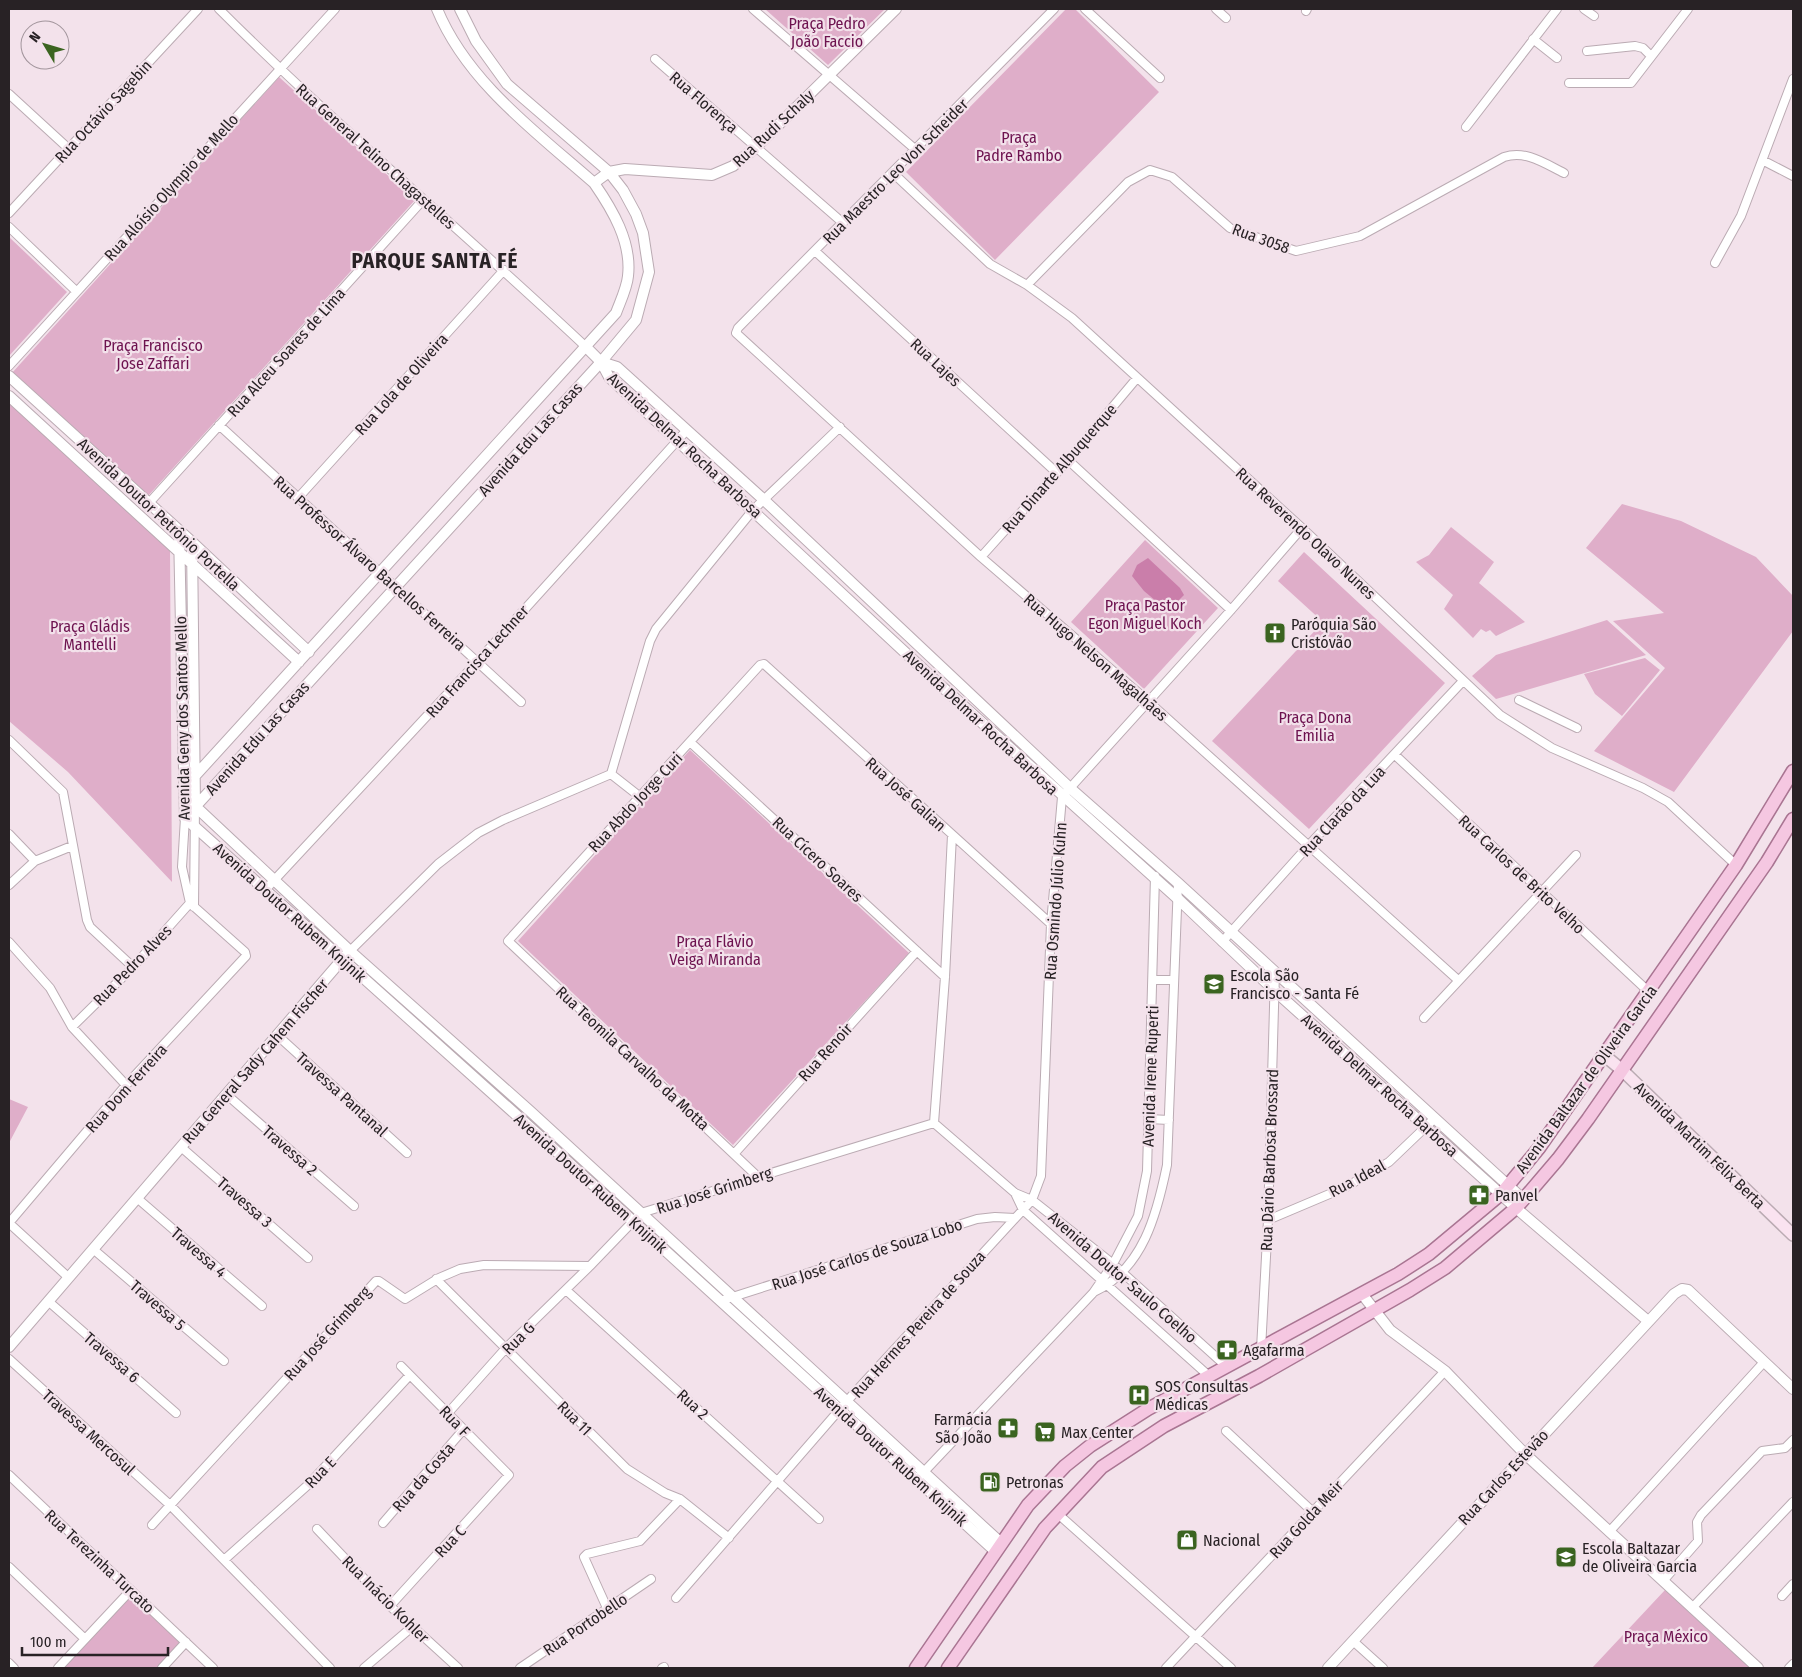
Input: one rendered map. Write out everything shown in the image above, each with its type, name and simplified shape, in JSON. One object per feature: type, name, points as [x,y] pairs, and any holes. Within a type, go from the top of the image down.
[{"type":"main road","name":"Avenida Baltazar de Oliveira Garcia","points":[[916,1668],[998,1547],[1045,1485],[1090,1446],[1148,1409],[1362,1294],[1428,1254],[1504,1190],[1539,1148],[1605,1056],[1736,865],[1793,771]]},
{"type":"main road","name":"Avenida Baltazar de Oliveira Garcia","points":[[948,1668],[1045,1528],[1102,1467],[1164,1426],[1374,1312],[1445,1268],[1520,1204],[1558,1159],[1622,1070],[1767,862],[1793,819]]},
{"type":"main road","name":"Avenida Martim Félix Berta","points":[[1605,1056],[1622,1070],[1793,1235]]},
{"type":"street","name":"Rua Octávio Sagebin","points":[[9,213],[198,9]]},
{"type":"street","name":"Rua General Telino Chagastelles","points":[[219,9],[278,68],[423,200],[504,270],[601,362]]},
{"type":"street","name":"Rua Aloísio Olympio de Mello","points":[[9,366],[278,68],[335,9]]},
{"type":"street","name":"Avenida Edu Las Casas","points":[[184,788],[616,314],[628,276],[622,234],[605,199],[594,183],[510,109],[480,76],[443,23],[437,9]]},
{"type":"street","name":"Avenida Edu Las Casas","points":[[185,818],[601,362],[636,320],[649,272],[643,233],[636,214],[623,190],[609,172],[522,99],[494,68],[476,41],[460,9]]},
{"type":"street","points":[[753,9],[916,150]]},
{"type":"street","name":"Rua Rudi Schaly","points":[[609,172],[625,169],[712,175],[733,166],[756,148],[896,9]]},
{"type":"street","name":"Rua Maestro Leo Von Scheider","points":[[736,333],[738,328],[1054,9]]},
{"type":"street","points":[[1085,9],[1160,78]]},
{"type":"street","points":[[1216,9],[1226,18]]},
{"type":"street","points":[[1466,127],[1556,9]]},
{"type":"street","points":[[1584,9],[1594,16]]},
{"type":"street","points":[[1569,84],[1630,83],[1688,9]]},
{"type":"street","points":[[1534,39],[1557,58]]},
{"type":"street","points":[[1587,51],[1635,46],[1643,48],[1651,56]]},
{"type":"street","name":"Rua Florença","points":[[655,59],[843,223]]},
{"type":"street","points":[[480,76],[494,68]]},
{"type":"street","points":[[1715,263],[1741,216],[1764,161],[1793,78]]},
{"type":"street","points":[[9,94],[69,149]]},
{"type":"street","name":"Rua 3058","points":[[1027,285],[1128,182],[1150,170],[1172,177],[1230,228],[1296,251],[1360,236],[1504,157],[1515,153],[1528,155],[1564,173]]},
{"type":"street","points":[[1764,161],[1793,176]]},
{"type":"street","points":[[594,183],[609,172]]},
{"type":"street","name":"Rua Reverendo Olavo Nunes","points":[[893,173],[990,264],[1027,285],[1072,318],[1302,528],[1462,682],[1500,715],[1552,748],[1643,788],[1668,802],[1736,865]]},
{"type":"street","name":"Rua Alceu Soares de Lima","points":[[149,503],[423,200]]},
{"type":"street","points":[[9,227],[76,291]]},
{"type":"street","name":"Rua Lajes","points":[[815,251],[1057,473]]},
{"type":"street","name":"Rua Lola de Oliveira","points":[[298,498],[504,270]]},
{"type":"street","name":"Rua Hugo Nelson Magalhães","points":[[736,333],[980,557],[1149,702],[1458,980]]},
{"type":"street","name":"Avenida Delmar Rocha Barbosa","points":[[601,362],[617,367],[763,499],[886,617],[1070,788],[1154,861],[1435,1118],[1504,1190]]},
{"type":"street","name":"Avenida Delmar Rocha Barbosa","points":[[601,362],[609,377],[1062,797],[1177,898],[1275,991],[1427,1126],[1520,1204],[1648,1321]]},
{"type":"street","name":"Avenida Doutor Petrônio Portella","points":[[9,376],[192,542],[309,652]]},
{"type":"street","name":"Rua Dinarte Albuquerque","points":[[980,557],[1057,473],[1137,378]]},
{"type":"street","name":"Avenida Doutor Petrônio Portella","points":[[9,396],[299,662]]},
{"type":"street","name":"Rua Professor Álvaro Barcellos Ferreira","points":[[219,425],[521,702]]},
{"type":"street","points":[[639,796],[611,774],[650,641],[656,628],[763,499],[840,427]]},
{"type":"street","name":"Rua Francisca Lechner","points":[[266,889],[478,661],[686,431]]},
{"type":"street","points":[[1068,460],[1231,610]]},
{"type":"street","points":[[1062,797],[1149,702],[1302,528]]},
{"type":"street","name":"Avenida Geny dos Santos Mello","points":[[180,531],[185,818],[182,867],[192,905]]},
{"type":"street","name":"Avenida Geny dos Santos Mello","points":[[192,542],[196,775],[192,905]]},
{"type":"street","name":"Rua Abdo Jorge Curi","points":[[508,941],[762,664]]},
{"type":"street","name":"Rua José Galian","points":[[762,664],[1051,924]]},
{"type":"street","name":"Rua Clarão da Lua","points":[[1222,942],[1309,845],[1462,682]]},
{"type":"street","points":[[1518,700],[1577,728]]},
{"type":"street","points":[[9,740],[63,792],[72,846],[90,927],[133,967]]},
{"type":"street","name":"Rua Cícero Soares","points":[[690,742],[945,976]]},
{"type":"street","name":"Rua Carlos de Brito Velho","points":[[1395,755],[1649,992]]},
{"type":"street","name":"Rua General Sady Cahem Fischer","points":[[9,1346],[350,951],[438,864],[478,833],[503,820],[611,774]]},
{"type":"street","name":"Rua Osmindo Júlio Kuhn","points":[[1023,1210],[1032,1200],[1041,1176],[1051,924],[1062,797]]},
{"type":"street","name":"Avenida Doutor Rubem Knijnik","points":[[195,806],[350,951],[531,1112],[847,1401],[920,1476]]},
{"type":"street","name":"Avenida Doutor Rubem Knijnik","points":[[185,818],[523,1121],[840,1410],[920,1476],[998,1547]]},
{"type":"street","points":[[9,834],[35,861]]},
{"type":"street","points":[[934,1123],[945,976],[952,836]]},
{"type":"street","points":[[9,885],[35,861],[72,846]]},
{"type":"street","points":[[1424,1018],[1576,855]]},
{"type":"street","name":"Avenida Irene Ruperti","points":[[1093,1293],[1113,1264],[1138,1216],[1147,1171],[1153,980],[1154,861]]},
{"type":"street","name":"Avenida Irene Ruperti","points":[[1093,1293],[1109,1285],[1122,1272],[1149,1234],[1156,1217],[1167,1165],[1178,883]]},
{"type":"street","name":"Rua Dom Ferreira","points":[[9,1223],[126,1085],[246,956],[246,952],[192,905]]},
{"type":"street","name":"Rua Pedro Alves","points":[[72,1027],[192,905]]},
{"type":"street","name":"Rua Teomila Carvalho da Motta","points":[[508,941],[758,1176]]},
{"type":"street","points":[[9,942],[50,988],[72,1027],[126,1085]]},
{"type":"street","name":"Rua Renoir","points":[[734,1154],[917,951]]},
{"type":"street","name":"Rua Dário Barbosa Brossard","points":[[1261,1349],[1268,1220],[1275,972]]},
{"type":"street","points":[[1153,980],[1174,980]]},
{"type":"street","name":"Travessa Pantanal","points":[[277,1036],[406,1154]]},
{"type":"street","points":[[440,1046],[448,1038]]},
{"type":"street","name":"Travessa 2","points":[[226,1094],[354,1206]]},
{"type":"street","points":[[523,1121],[531,1112]]},
{"type":"street","name":"Rua Ideal","points":[[1268,1220],[1346,1187],[1389,1162],[1435,1118]]},
{"type":"street","points":[[1149,1119],[1169,1120]]},
{"type":"street","name":"Avenida Doutor Saulo Coelho","points":[[934,1123],[1015,1193],[1032,1200],[1113,1264],[1227,1367]]},
{"type":"street","name":"Rua José Grimberg","points":[[152,1525],[372,1283],[379,1281],[405,1299],[436,1280],[460,1269],[484,1265],[590,1266],[641,1213],[934,1123]]},
{"type":"street","name":"Travessa 3","points":[[181,1146],[308,1258]]},
{"type":"street","name":"Avenida Doutor Saulo Coelho","points":[[1015,1193],[1023,1210],[1209,1376]]},
{"type":"street","name":"Travessa 4","points":[[137,1198],[262,1306]]},
{"type":"street","name":"Rua Hermes Pereira de Souza","points":[[676,1598],[847,1401],[1023,1210]]},
{"type":"street","name":"Rua José Carlos de Souza Lobo","points":[[720,1301],[977,1220],[995,1217],[1015,1218]]},
{"type":"street","points":[[9,1223],[68,1277]]},
{"type":"street","name":"Travessa 5","points":[[93,1249],[224,1360]]},
{"type":"street","name":"Rua G","points":[[448,1413],[506,1348],[590,1266]]},
{"type":"street","name":"Rua 11","points":[[436,1280],[627,1469],[665,1493],[680,1499],[729,1538]]},
{"type":"street","name":"Rua Carlos Estevão","points":[[1328,1668],[1674,1294],[1682,1289],[1688,1290],[1764,1362]]},
{"type":"street","name":"Rua 2","points":[[566,1290],[819,1519]]},
{"type":"street","points":[[920,1476],[1093,1293]]},
{"type":"street","points":[[1362,1294],[1374,1312],[1390,1330],[1445,1371],[1525,1454],[1758,1668]]},
{"type":"street","name":"Travessa 6","points":[[48,1301],[176,1413]]},
{"type":"street","name":"Travessa Mercosul","points":[[9,1359],[170,1506],[330,1668]]},
{"type":"street","points":[[1609,1532],[1764,1362],[1793,1389]]},
{"type":"street","name":"Rua F","points":[[401,1366],[509,1475]]},
{"type":"street","name":"Rua Golda Meir","points":[[1166,1668],[1445,1371]]},
{"type":"street","name":"Rua E","points":[[224,1560],[309,1484],[409,1376]]},
{"type":"street","name":"Rua da Costa","points":[[383,1523],[463,1430]]},
{"type":"street","points":[[1226,1431],[1313,1512]]},
{"type":"street","points":[[1663,1581],[1698,1540],[1697,1522],[1701,1515],[1762,1451],[1785,1448],[1793,1440]]},
{"type":"street","name":"Rua Terezinha Turcato","points":[[9,1475],[213,1668]]},
{"type":"street","name":"Rua C","points":[[390,1606],[509,1475]]},
{"type":"street","points":[[607,1608],[584,1557],[587,1554],[640,1541],[680,1499]]},
{"type":"street","points":[[1692,1608],[1793,1502]]},
{"type":"street","points":[[1058,1514],[1231,1668]]},
{"type":"street","name":"Rua Inácio Kohler","points":[[317,1529],[390,1606],[458,1668]]},
{"type":"street","points":[[9,1567],[85,1639]]},
{"type":"street","name":"Rua Portobello","points":[[520,1668],[651,1579]]},
{"type":"street","points":[[1782,1596],[1793,1584]]},
{"type":"street","points":[[58,1668],[131,1590]]},
{"type":"street","points":[[364,1668],[412,1627]]},
{"type":"street","points":[[1353,1641],[1384,1668]]},
{"type":"street","points":[[162,1668],[186,1642]]},
{"type":"street","points":[[9,1663],[14,1668]]},
{"type":"street","points":[[1789,1668],[1793,1664]]},
{"type":"green space","name":"Praça Pedro João Faccio","points":[[765,9],[885,9],[828,65]]},
{"type":"green space","name":"Praça Padre Rambo","points":[[1066,9],[1075,9],[1159,92],[995,260],[906,172]]},
{"type":"green space","name":"Praça Francisco Jose Zaffari","points":[[279,77],[415,200],[148,496],[12,373]]},
{"type":"green space","points":[[9,237],[67,292],[9,356]]},
{"type":"green space","name":"Praça Gládis Mantelli","points":[[9,401],[170,550],[172,882],[68,772],[9,721]]},
{"type":"green space","points":[[1622,504],[1681,521],[1756,557],[1793,596],[1793,631],[1674,792],[1594,751],[1665,668],[1613,621],[1664,613],[1586,548]]},
{"type":"green space","points":[[1451,527],[1494,562],[1479,583],[1525,622],[1496,636],[1490,630],[1486,632],[1481,629],[1473,638],[1444,609],[1453,595],[1416,562],[1429,555]]},
{"type":"green space","name":"Praça Pastor Egon Miguel Koch","points":[[1145,540],[1218,608],[1144,689],[1071,622]]},
{"type":"green space","name":"Praça Dona Emilia","points":[[1304,552],[1445,683],[1309,829],[1212,741],[1323,622],[1278,581]]},
{"type":"green space","points":[[1607,620],[1646,655],[1496,699],[1472,676],[1496,655]]},
{"type":"green space","points":[[1645,658],[1660,670],[1622,716],[1595,694],[1584,674]]},
{"type":"green space","name":"Praça Flávio Veiga Miranda","points":[[690,750],[909,953],[733,1145],[518,941]]},
{"type":"green space","points":[[9,1099],[28,1107],[9,1143]]},
{"type":"green space","name":"Praça México","points":[[1665,1590],[1750,1668],[1592,1668]]},
{"type":"green space","points":[[131,1595],[182,1643],[159,1668],[63,1668]]},
{"type":"shaded area","points":[[1148,558],[1180,588],[1184,595],[1168,611],[1144,591],[1132,576],[1137,565]]},
{"type":"place","name":"Paróquia São Cristóvão","points":[[1275,633]]},
{"type":"place","name":"Escola São Francisco - Santa Fé","points":[[1214,984]]},
{"type":"place","name":"Panvel","points":[[1479,1195]]},
{"type":"place","name":"Agafarma","points":[[1227,1350]]},
{"type":"place","name":"SOS Consultas Médicas","points":[[1139,1395]]},
{"type":"place","name":"Farmácia São João","points":[[1008,1428]]},
{"type":"place","name":"Max Center","points":[[1045,1432]]},
{"type":"place","name":"Petronas","points":[[990,1482]]},
{"type":"place","name":"Nacional","points":[[1187,1540]]},
{"type":"place","name":"Escola Baltazar de Oliveira Garcia","points":[[1566,1557]]},
{"type":"district","name":"PARQUE SANTA FÉ","points":[[435,261]]}]
